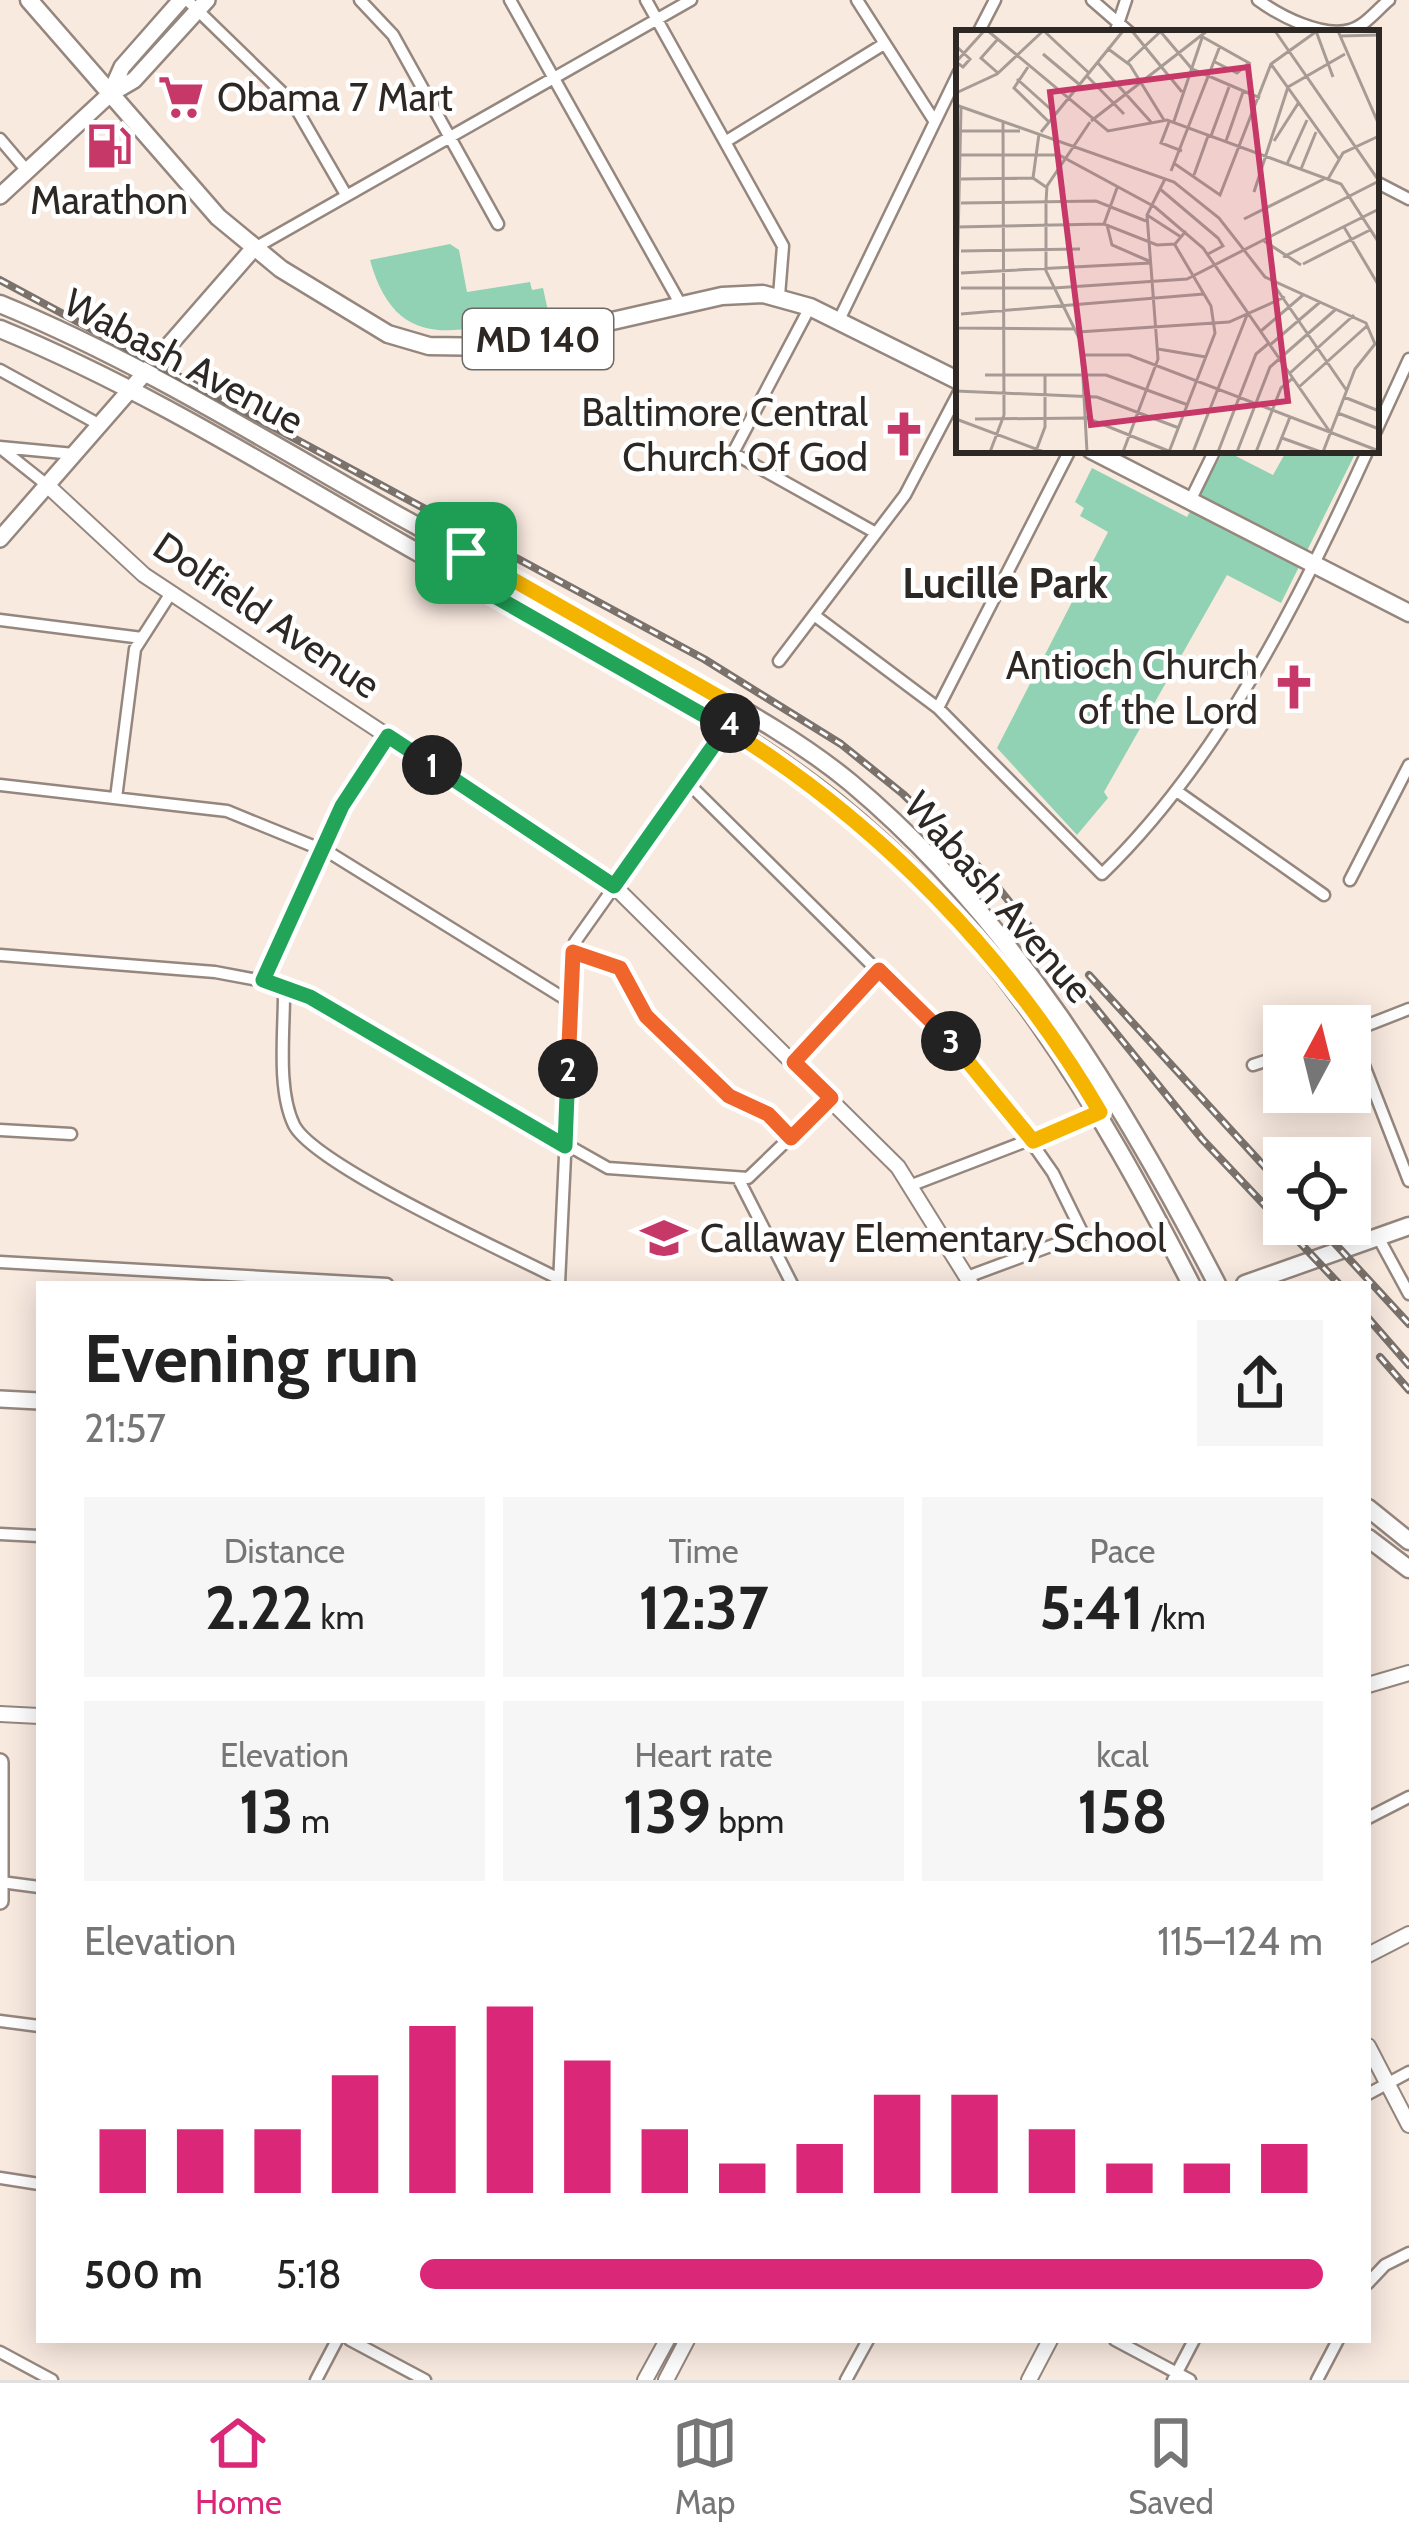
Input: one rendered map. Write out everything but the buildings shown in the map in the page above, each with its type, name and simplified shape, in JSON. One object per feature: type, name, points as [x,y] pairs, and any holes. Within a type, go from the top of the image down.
[{"type":"main road","name":"MD 140","points":[[29,0],[203,201],[253,249],[368,323],[429,346],[498,347],[735,294],[778,296],[839,320],[956,380]]},
{"type":"main road","points":[[0,196],[110,94],[122,67],[193,3]]},
{"type":"main road","points":[[0,539],[253,249]]},
{"type":"main road","name":"Wabash Avenue","points":[[0,304],[144,374],[466,553],[740,709],[852,784],[914,842],[1005,946],[1118,1101],[1215,1281]]},
{"type":"main road","name":"Wabash Avenue","points":[[0,329],[130,389],[726,728],[836,802],[898,859],[1035,1015],[1100,1112],[1189,1281]]},
{"type":"main road","points":[[1097,453],[1409,613]]},
{"type":"main road","points":[[454,573],[466,553]]},
{"type":"main road","points":[[1253,1281],[1409,1226]]},
{"type":"main road","points":[[0,1399],[36,1402]]},
{"type":"main road","points":[[1371,1510],[1409,1541]]},
{"type":"main road","points":[[1371,1540],[1409,1569]]},
{"type":"main road","points":[[0,1762],[0,1901]]},
{"type":"street","points":[[360,0],[393,35],[498,224]]},
{"type":"street","points":[[510,0],[681,305]]},
{"type":"street","points":[[646,0],[786,252],[778,296]]},
{"type":"street","points":[[253,249],[691,0]]},
{"type":"street","points":[[857,0],[935,122]]},
{"type":"street","points":[[980,30],[995,0]]},
{"type":"street","points":[[1091,0],[1116,27],[1126,0]]},
{"type":"street","points":[[1258,0],[1298,21],[1335,30]]},
{"type":"street","points":[[1345,30],[1356,28],[1389,0]]},
{"type":"street","points":[[193,3],[293,103],[345,193]]},
{"type":"street","points":[[725,142],[884,44]]},
{"type":"street","points":[[839,320],[956,78]]},
{"type":"street","points":[[942,106],[956,113]]},
{"type":"street","points":[[0,139],[28,172]]},
{"type":"street","points":[[1379,184],[1409,199]]},
{"type":"street","points":[[810,307],[734,453],[876,533]]},
{"type":"street","points":[[1379,424],[1409,359]]},
{"type":"street","points":[[0,370],[100,424]]},
{"type":"street","points":[[779,661],[914,481],[956,398]]},
{"type":"street","points":[[0,448],[74,454]]},
{"type":"street","points":[[0,448],[46,485]]},
{"type":"street","points":[[938,708],[1068,453]]},
{"type":"street","points":[[1190,501],[1214,453]]},
{"type":"street","points":[[814,615],[938,708],[1102,874],[1178,791],[1315,565],[1366,453]]},
{"type":"street","name":"Dolfield Avenue","points":[[46,485],[130,564],[171,593],[614,886],[831,1098],[912,1185],[969,1281]]},
{"type":"street","points":[[116,798],[134,649],[171,593]]},
{"type":"street","points":[[0,620],[142,638]]},
{"type":"street","points":[[559,1281],[570,1001],[578,934],[740,709]]},
{"type":"street","points":[[263,980],[353,786],[388,736]]},
{"type":"street","points":[[1350,880],[1408,772]]},
{"type":"street","points":[[688,783],[977,1068],[1033,1141],[1083,1234],[969,1281]]},
{"type":"street","points":[[0,785],[238,814],[321,851],[570,1001]]},
{"type":"street","points":[[1178,791],[1324,895]]},
{"type":"street","points":[[573,952],[620,968],[646,1016],[729,1096],[768,1114],[791,1138]]},
{"type":"street","points":[[0,955],[263,980],[284,986],[565,1146],[620,1172],[739,1180],[756,1174],[831,1098]]},
{"type":"street","points":[[794,1062],[879,970]]},
{"type":"street","points":[[284,986],[288,1102],[300,1133],[320,1151],[557,1281]]},
{"type":"street","points":[[1371,1024],[1409,1009]]},
{"type":"street","points":[[1253,1065],[1263,1061]]},
{"type":"street","points":[[1371,1083],[1409,1181]]},
{"type":"street","points":[[912,1185],[1100,1112]]},
{"type":"street","points":[[0,1130],[71,1134]]},
{"type":"street","points":[[739,1180],[790,1281]]},
{"type":"street","points":[[1378,1237],[1409,1294]]},
{"type":"street","points":[[0,1262],[334,1281]]},
{"type":"street","points":[[0,1534],[36,1537]]},
{"type":"street","points":[[1371,1684],[1409,1673]]},
{"type":"street","points":[[0,1714],[36,1716]]},
{"type":"street","points":[[1371,1816],[1409,1797]]},
{"type":"street","points":[[1,1882],[36,1887]]},
{"type":"street","points":[[1371,1953],[1409,1934]]},
{"type":"street","points":[[0,2021],[36,2026]]},
{"type":"street","points":[[1371,2052],[1409,2125]]},
{"type":"street","points":[[1371,2092],[1409,2072]]},
{"type":"street","points":[[0,2178],[36,2184]]},
{"type":"street","points":[[1371,2280],[1385,2265],[1409,2253]]},
{"type":"street","points":[[316,2380],[335,2343]]},
{"type":"street","points":[[356,2343],[425,2380]]},
{"type":"street","points":[[645,2380],[665,2343]]},
{"type":"street","points":[[666,2380],[685,2343]]},
{"type":"street","points":[[846,2380],[866,2343]]},
{"type":"street","points":[[1029,2380],[1048,2343]]},
{"type":"street","points":[[1120,2343],[1190,2380]]},
{"type":"street","points":[[1175,2376],[1192,2343]]},
{"type":"street","points":[[1317,2380],[1336,2343]]},
{"type":"street","points":[[0,2352],[52,2380]]},
{"type":"green space","points":[[450,244],[459,250],[467,292],[530,282],[532,290],[543,288],[548,311],[491,325],[440,330],[418,325],[399,313],[382,292],[370,260]]},
{"type":"green space","name":"Lucille Park","points":[[1222,453],[1273,475],[1285,453],[1356,453],[1281,603],[1227,575],[1104,792],[1108,798],[1077,835],[997,748],[1108,532],[1080,516],[1084,508],[1075,502],[1092,468],[1187,517]]},
{"type":"railway","points":[[0,280],[704,659],[841,744],[903,794],[991,879],[1202,1139],[1336,1281]]},
{"type":"railway","points":[[1089,975],[1263,1165]]},
{"type":"railway","points":[[1336,1245],[1369,1281]]},
{"type":"railway","points":[[1371,1283],[1409,1324]]},
{"type":"railway","points":[[1371,1321],[1409,1365]]},
{"type":"railway","points":[[1380,1357],[1409,1390]]},
{"type":"place","name":"Obama 7 Mart","points":[[181,97]]},
{"type":"place","name":"Marathon","points":[[109,146]]},
{"type":"place","name":"Baltimore Central Church Of God","points":[[904,434]]},
{"type":"place","name":"Antioch Church of the Lord","points":[[1294,687]]},
{"type":"place","name":"Callaway Elementary School","points":[[664,1238]]},
{"type":"district","name":"Lucille Park","points":[[1005,583]]},
{"type":"route","points":[[466,553],[454,573],[726,728],[614,886],[388,736],[342,806],[263,980],[310,997],[565,1146],[573,952],[620,968],[646,1016],[729,1096],[768,1114],[791,1138],[831,1098],[794,1062],[879,970],[968,1058],[1033,1141],[1100,1112],[1035,1015],[898,859],[836,802],[726,728],[740,709],[466,553]]}]
